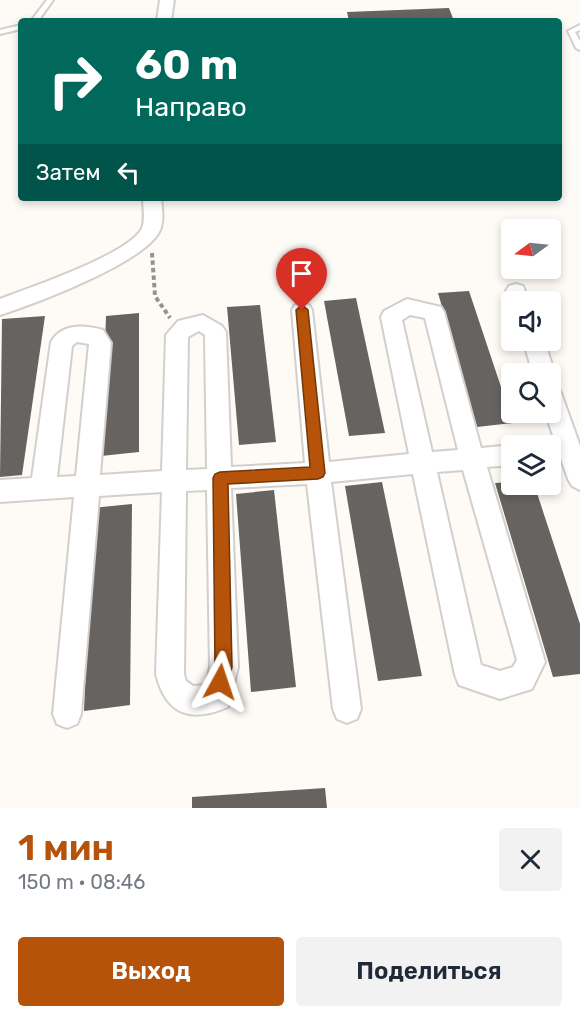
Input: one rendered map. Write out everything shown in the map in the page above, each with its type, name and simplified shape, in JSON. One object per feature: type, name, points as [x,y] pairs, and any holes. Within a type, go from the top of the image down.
[{"type":"street","points":[[164,18],[167,0]]},
{"type":"street","points":[[0,307],[43,292],[125,253],[144,240],[151,230],[152,201]]},
{"type":"street","points":[[407,307],[434,312],[472,458],[531,662],[522,679],[500,685],[470,675],[392,317],[407,307]]},
{"type":"street","points":[[302,310],[318,473],[347,709]]},
{"type":"street","points":[[203,323],[215,332],[224,667],[218,697],[198,702],[182,698],[172,688],[170,674],[177,335],[182,328],[190,324],[203,323]]},
{"type":"street","points":[[43,489],[62,342],[74,334],[96,336],[100,343],[67,714]]},
{"type":"street","points":[[561,452],[580,478]]},
{"type":"street","points":[[0,491],[318,473],[501,456]]},
{"type":"lane","points":[[36,18],[51,0]]},
{"type":"lane","points":[[580,27],[571,31],[580,48]]},
{"type":"lane","points":[[0,32],[18,28]]},
{"type":"path","points":[[151,230],[153,290],[159,308],[182,328]]},
{"type":"building","points":[[449,8],[453,18],[348,18],[347,12]]},
{"type":"building","points":[[469,291],[501,387],[501,423],[513,423],[477,427],[438,293]]},
{"type":"building","points":[[356,298],[385,433],[349,436],[324,301]]},
{"type":"building","points":[[260,305],[276,442],[239,445],[227,307]]},
{"type":"building","points":[[139,313],[139,452],[101,456],[106,316]]},
{"type":"building","points":[[45,316],[22,475],[0,477],[2,319]]},
{"type":"building","points":[[382,482],[422,676],[378,681],[345,486]]},
{"type":"building","points":[[495,483],[501,483],[501,495],[538,495],[580,624],[580,674],[553,677]]},
{"type":"building","points":[[274,490],[296,687],[251,692],[236,494]]},
{"type":"building","points":[[132,504],[130,705],[84,711],[92,508]]},
{"type":"building","points":[[325,788],[327,808],[192,808],[192,797]]},
{"type":"route","points":[[220,682],[224,667],[220,478],[318,473],[302,310]]}]
